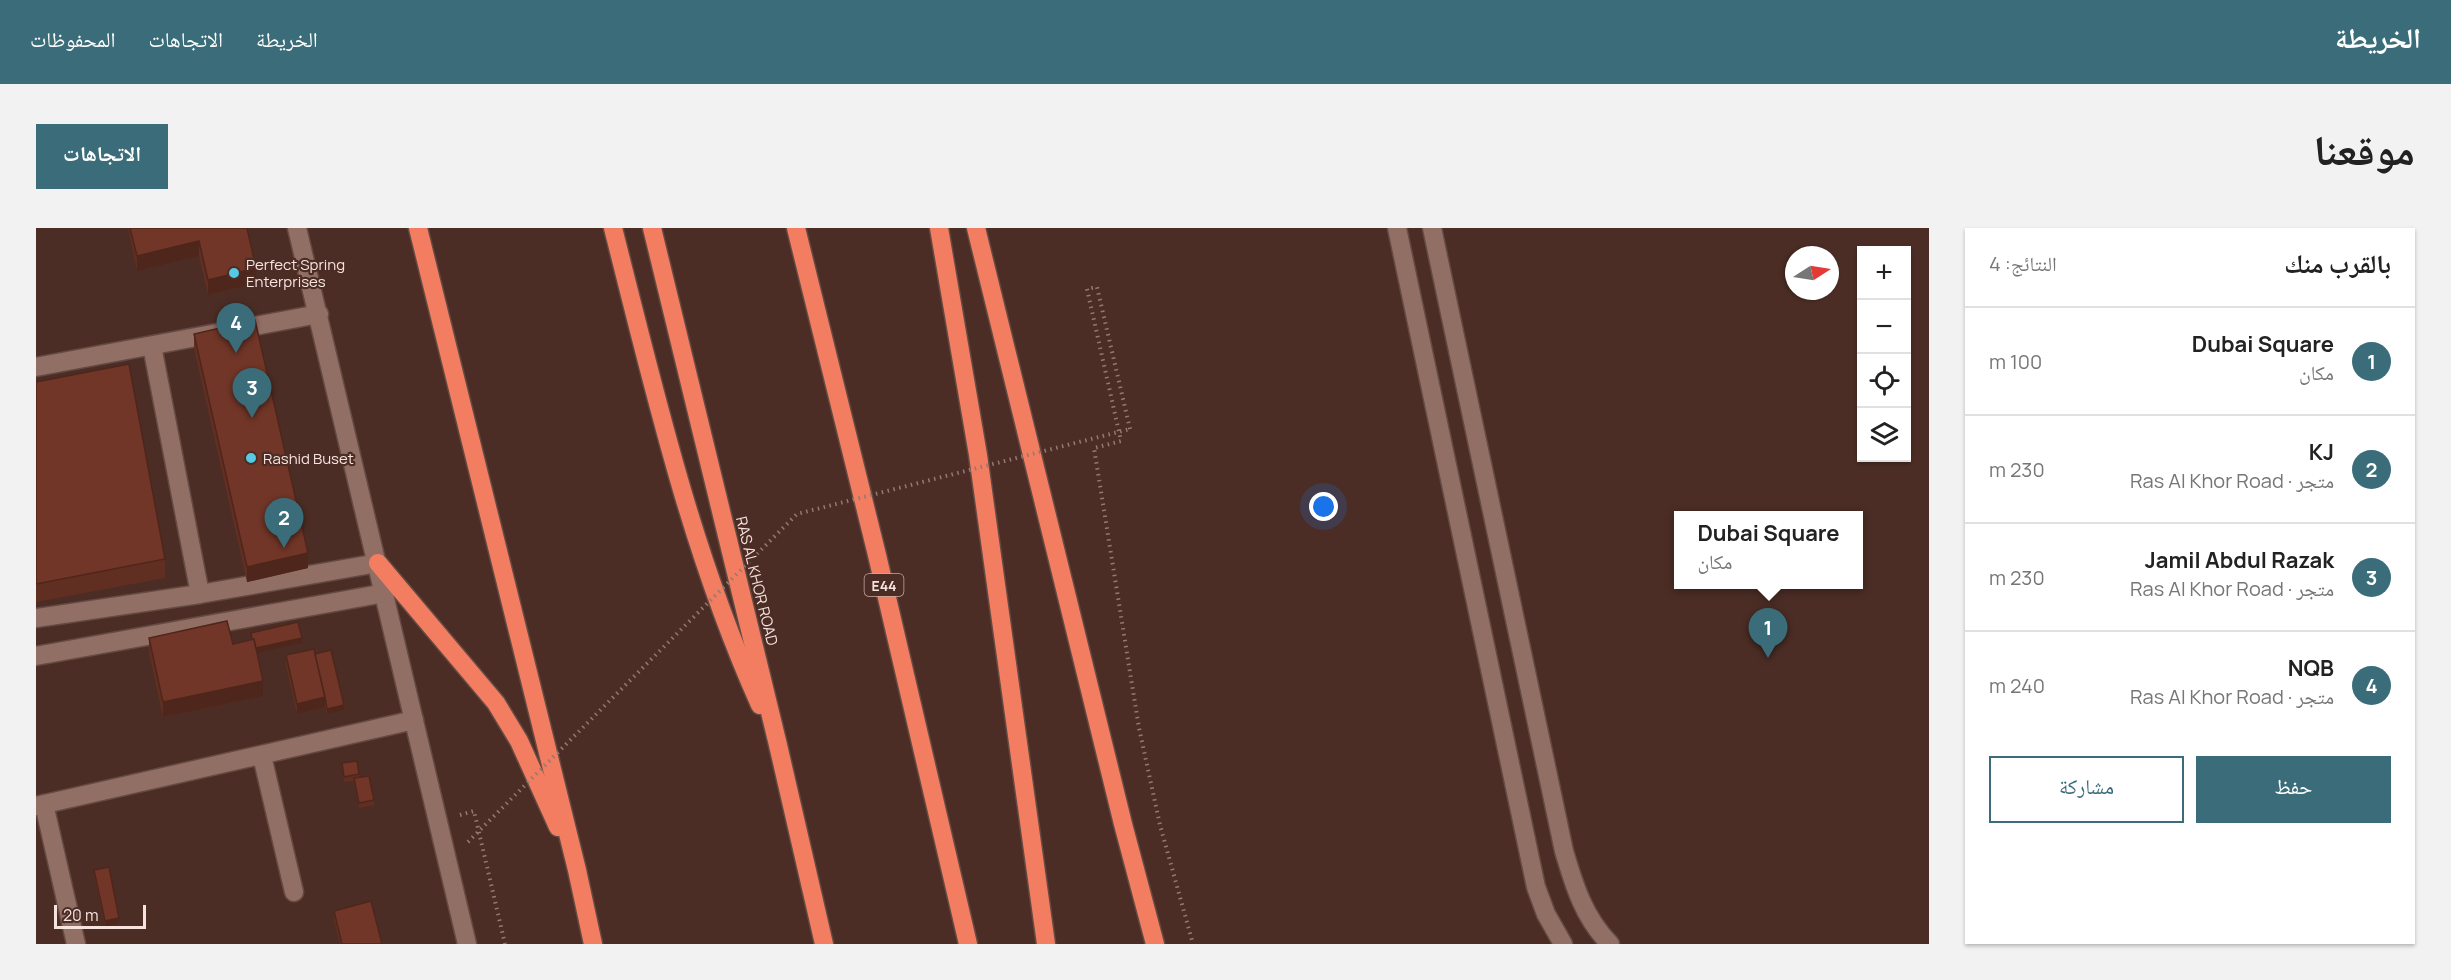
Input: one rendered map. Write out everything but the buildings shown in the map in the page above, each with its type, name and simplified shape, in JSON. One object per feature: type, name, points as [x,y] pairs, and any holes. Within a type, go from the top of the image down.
[{"type":"highway","points":[[418,228],[577,870],[593,944]]},
{"type":"highway","points":[[613,228],[678,480],[698,548],[744,669],[778,744]]},
{"type":"highway","name":"RAS AL KHOR ROAD","points":[[652,228],[778,744],[824,944]]},
{"type":"highway","name":"E44","points":[[796,228],[877,555],[968,944]]},
{"type":"highway","points":[[939,228],[978,455],[1046,944]]},
{"type":"highway","points":[[976,228],[1155,944]]},
{"type":"highway","points":[[378,563],[496,703],[519,741],[577,870]]},
{"type":"street","points":[[297,228],[467,944]]},
{"type":"street","points":[[1397,228],[1534,877],[1546,914],[1563,944]]},
{"type":"street","points":[[1432,228],[1564,851],[1579,898],[1591,920],[1610,944]]},
{"type":"street","points":[[36,367],[319,314]]},
{"type":"street","points":[[152,346],[200,594]]},
{"type":"street","points":[[36,618],[200,594],[378,563]]},
{"type":"street","points":[[36,656],[385,593]]},
{"type":"street","points":[[76,944],[40,805],[414,720]]},
{"type":"street","points":[[262,756],[294,892]]},
{"type":"path","points":[[468,842],[797,514],[1130,429],[1098,287],[1086,289],[1121,441],[1094,448],[1131,684],[1150,782],[1193,944]]},
{"type":"path","points":[[474,811],[505,944]]},
{"type":"place","name":"Perfect Spring Enterprises","points":[[234,273]]},
{"type":"place","name":"NQB","points":[[236,353]]},
{"type":"place","name":"Jamil Abdul Razak","points":[[252,418]]},
{"type":"place","name":"Rashid Buset","points":[[251,458]]},
{"type":"place","name":"KJ","points":[[284,548]]},
{"type":"place","name":"Dubai Square","points":[[1768,658]]}]
